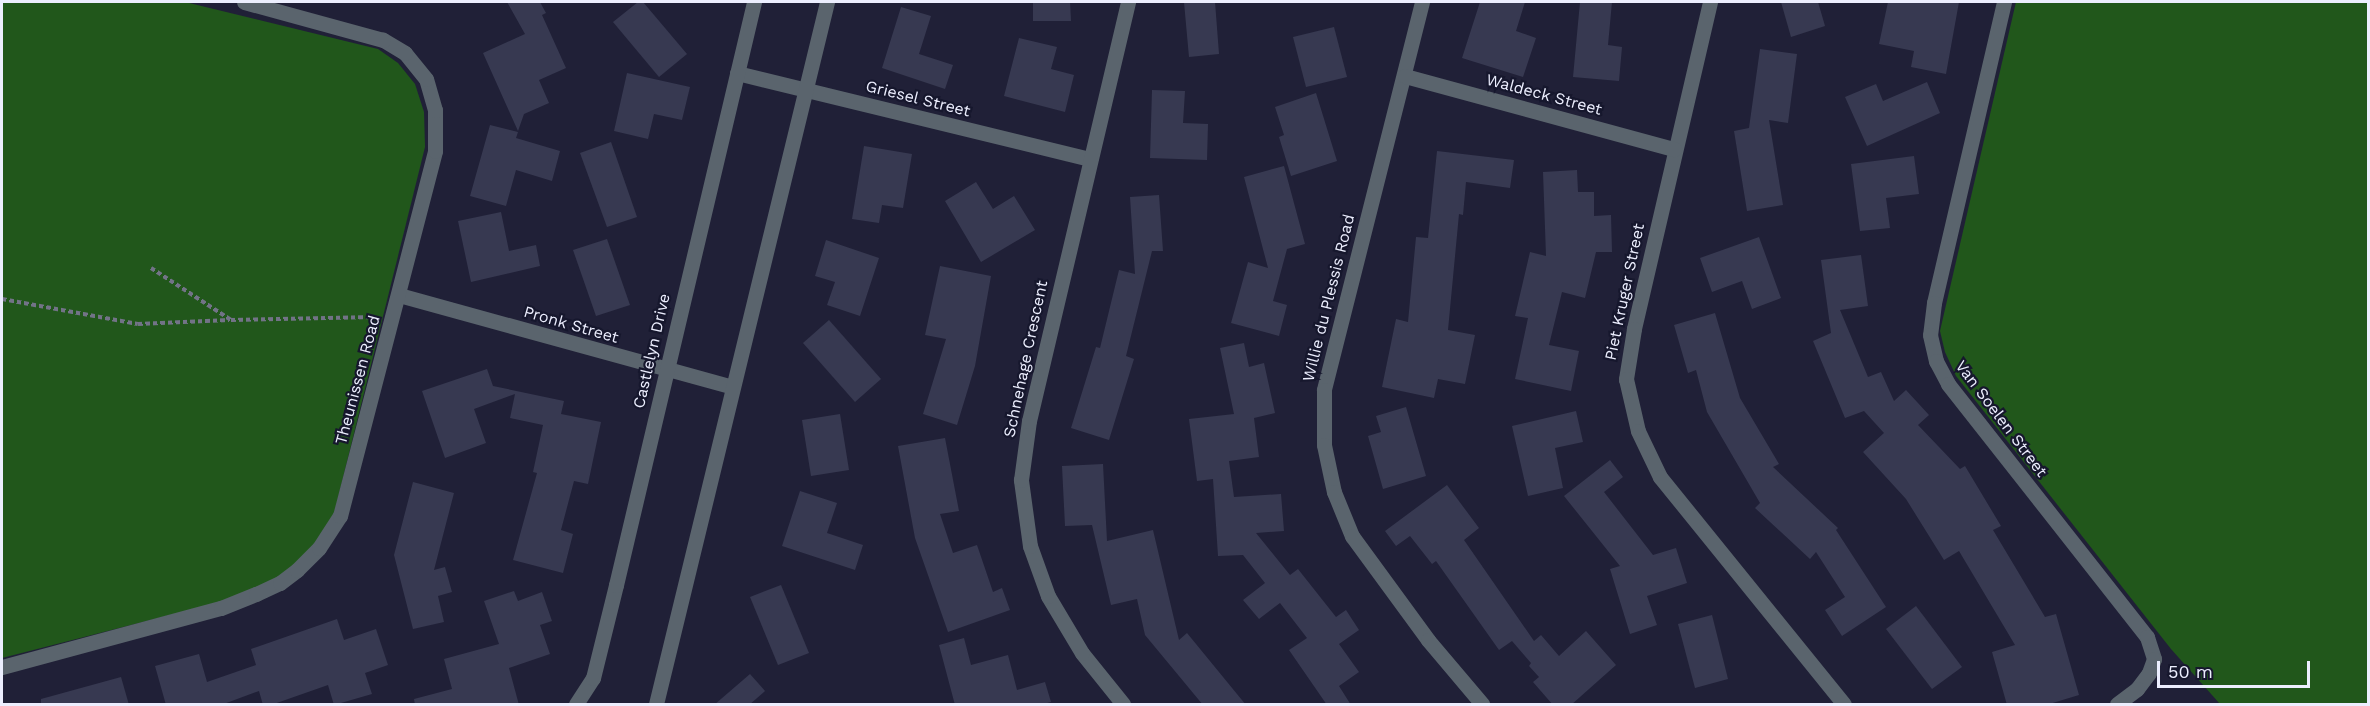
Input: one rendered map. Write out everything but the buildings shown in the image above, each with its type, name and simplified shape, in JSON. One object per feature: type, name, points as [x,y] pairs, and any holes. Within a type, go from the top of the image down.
[{"type":"street","name":"Theunissen Road","points":[[2,666],[221,608],[264,590],[297,570],[319,548],[340,516],[435,151],[435,110],[426,79],[405,53],[383,40],[244,2]]},
{"type":"street","name":"Castlelyn Drive","points":[[576,705],[592,678],[754,2]]},
{"type":"street","points":[[656,705],[827,2]]},
{"type":"street","name":"Schnehage Crescent","points":[[1123,705],[1082,654],[1048,596],[1030,546],[1021,480],[1029,421],[1128,2]]},
{"type":"street","name":"Willie du Plessis Road","points":[[1422,2],[1324,390],[1324,445],[1334,492],[1352,536],[1428,640],[1482,705]]},
{"type":"street","name":"Piet Kruger Street","points":[[1710,2],[1634,328],[1626,379],[1638,431],[1660,477],[1845,705]]},
{"type":"street","name":"Van Soelen Street","points":[[2004,2],[1934,303],[1930,335],[1936,361],[1948,384],[2147,637],[2154,659],[2149,673],[2137,689],[2117,705]]},
{"type":"street","name":"Griesel Street","points":[[737,73],[1090,159]]},
{"type":"street","name":"Waldeck Street","points":[[1405,76],[1674,149]]},
{"type":"street","name":"Pronk Street","points":[[399,295],[734,387]]},
{"type":"path","points":[[152,268],[231,320]]},
{"type":"path","points":[[2,299],[138,324],[393,317]]},
{"type":"green space","points":[[2,2],[185,2],[378,49],[398,63],[415,84],[424,112],[425,147],[333,518],[307,556],[269,583],[217,603],[2,658]]},
{"type":"green space","points":[[2016,2],[2368,2],[2368,704],[2220,704],[2171,649],[1956,376],[1945,352],[1940,331]]}]
